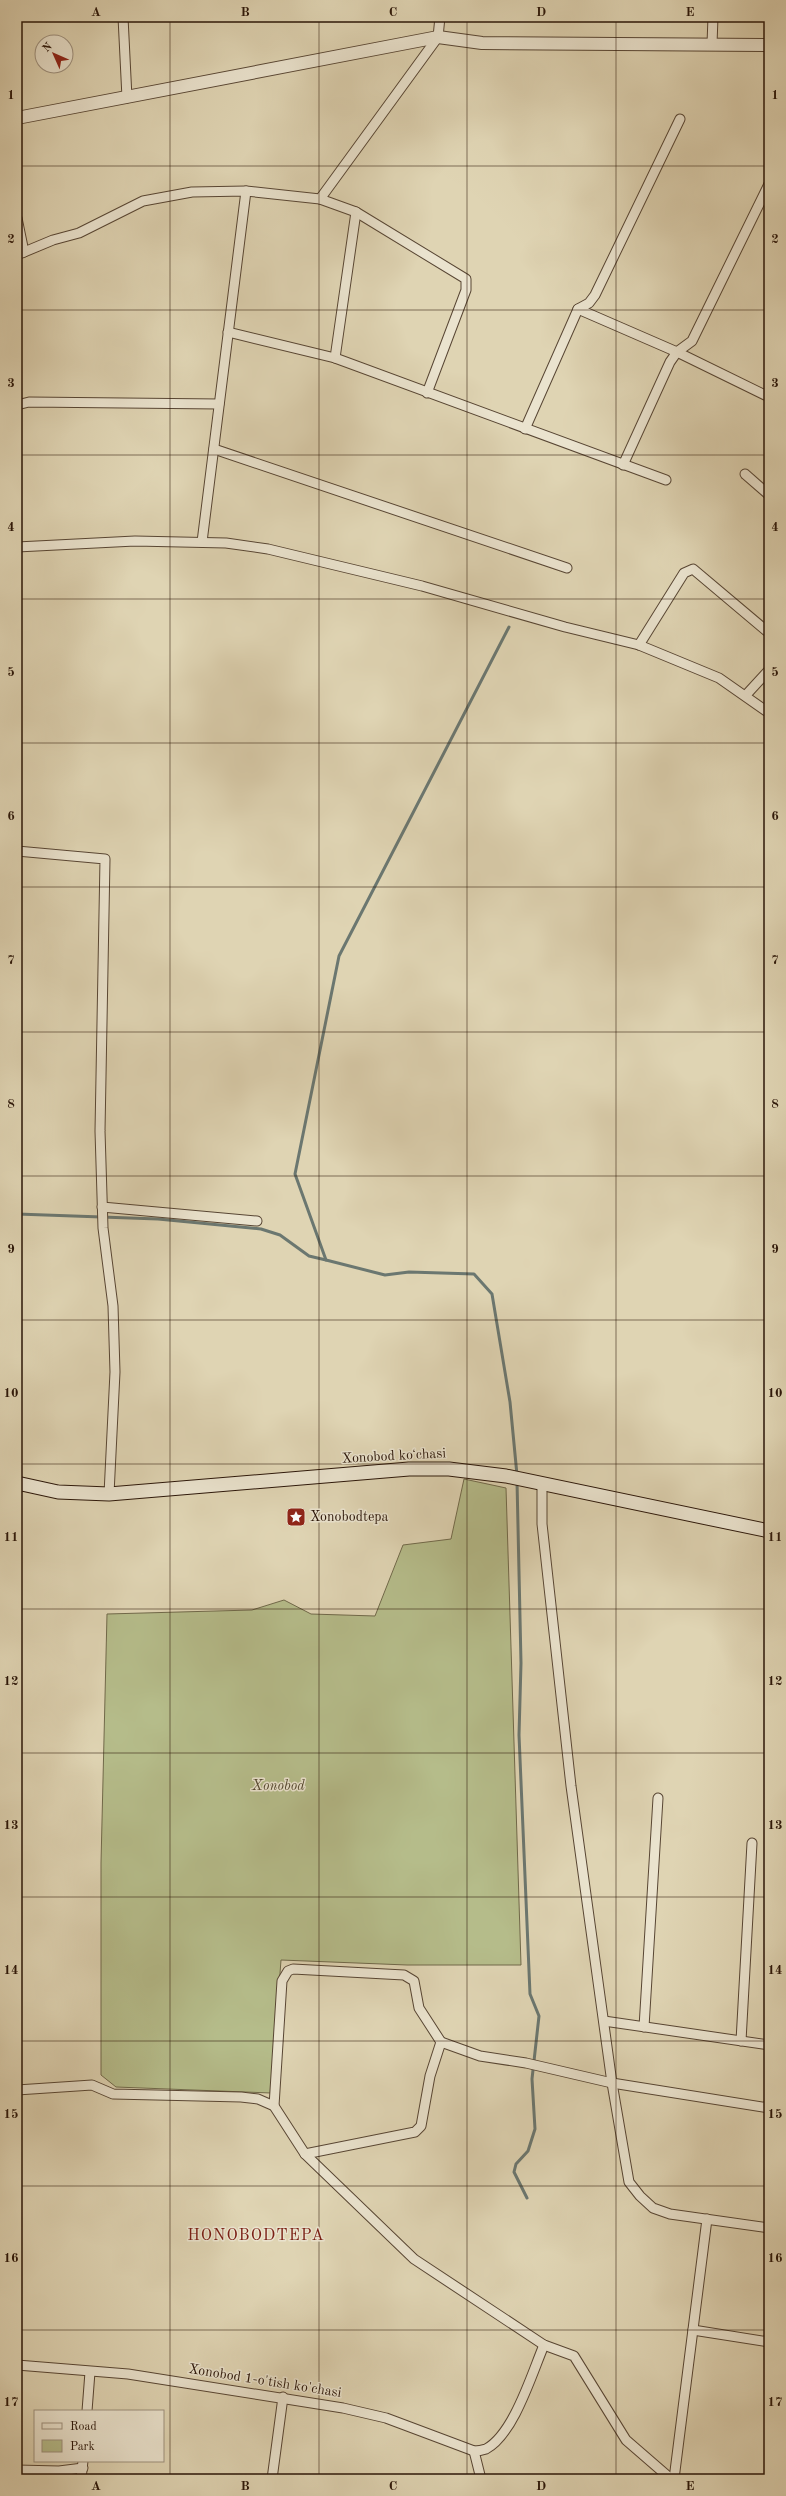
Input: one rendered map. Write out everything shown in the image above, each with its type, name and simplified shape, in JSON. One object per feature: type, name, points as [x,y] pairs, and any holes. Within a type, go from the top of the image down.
[{"type":"main road","name":"Xonobod koʻchasi","points":[[17,1483],[58,1492],[109,1494],[409,1469],[449,1469],[517,1478],[769,1531]]},
{"type":"street","points":[[123,17],[127,98]]},
{"type":"street","points":[[320,199],[438,37],[440,17]]},
{"type":"street","points":[[712,44],[713,17]]},
{"type":"street","points":[[17,118],[438,37],[482,43],[769,45]]},
{"type":"street","points":[[525,429],[578,309],[589,303],[595,295],[680,119]]},
{"type":"street","points":[[623,464],[670,362],[677,352],[692,341],[769,184]]},
{"type":"street","points":[[202,542],[246,191]]},
{"type":"street","points":[[17,218],[21,253],[52,240],[80,233],[143,201],[192,192],[246,191],[320,199],[356,212],[466,279],[466,290],[427,393]]},
{"type":"street","points":[[335,358],[356,212]]},
{"type":"street","points":[[578,309],[677,352],[769,397]]},
{"type":"street","points":[[228,332],[335,358],[666,480]]},
{"type":"street","points":[[17,405],[29,402],[219,404]]},
{"type":"street","points":[[214,449],[567,568]]},
{"type":"street","points":[[745,474],[769,495]]},
{"type":"street","points":[[17,547],[136,541],[202,542],[268,549],[422,586],[565,627],[639,645],[707,672],[746,694],[769,713]]},
{"type":"street","points":[[639,645],[684,573],[693,569],[769,633]]},
{"type":"street","points":[[746,694],[769,670]]},
{"type":"street","points":[[17,851],[105,859],[100,1131],[103,1228],[113,1306],[115,1372],[109,1494]]},
{"type":"street","points":[[102,1207],[257,1220]]},
{"type":"street","points":[[542,1483],[542,1524],[565,1740],[612,2083],[629,2182],[640,2196],[653,2208],[670,2214],[769,2228]]},
{"type":"street","points":[[644,2027],[658,1798]]},
{"type":"street","points":[[741,2041],[752,1843]]},
{"type":"street","points":[[274,2106],[282,1981],[288,1971],[293,1969],[404,1975],[416,1984],[419,2008],[441,2042],[480,2056],[533,2065],[612,2083],[769,2108]]},
{"type":"street","points":[[604,2021],[769,2045]]},
{"type":"street","points":[[305,2154],[415,2132],[421,2126],[430,2076],[441,2042]]},
{"type":"street","points":[[17,2090],[92,2085],[113,2094],[241,2097],[258,2099],[274,2106],[305,2154],[414,2259],[544,2345],[574,2356],[626,2440],[673,2479]]},
{"type":"street","points":[[673,2479],[707,2219]]},
{"type":"street","points":[[693,2330],[769,2342]]},
{"type":"street","points":[[481,2479],[474,2451],[486,2449],[502,2436],[518,2405],[544,2345]]},
{"type":"street","name":"Xonobod 1-o'tish ko'chasi","points":[[17,2365],[128,2374],[283,2397],[386,2418],[474,2451]]},
{"type":"street","points":[[87,2410],[90,2372]]},
{"type":"street","points":[[272,2479],[283,2397]]},
{"type":"street","points":[[17,2470],[59,2471],[83,2464],[81,2479]]},
{"type":"green space","name":"Xonobod","points":[[464,1479],[506,1488],[521,1965],[407,1965],[281,1960],[271,2093],[116,2087],[101,2075],[101,1863],[107,1614],[252,1610],[284,1600],[311,1614],[375,1616],[403,1545],[451,1539]]},
{"type":"waterway","points":[[509,627],[339,956],[295,1174],[326,1260],[385,1275],[409,1272],[474,1274],[492,1294],[510,1402],[517,1475]]},
{"type":"waterway","points":[[17,1214],[158,1219],[261,1229],[280,1235],[309,1256],[326,1260]]},
{"type":"waterway","points":[[517,1481],[521,1663],[519,1735],[530,1994],[539,2016],[532,2079],[535,2129],[528,2151],[516,2164],[514,2172],[527,2198]]},
{"type":"place","name":"Xonobodtepa","points":[[296,1517]]},
{"type":"district","name":"HONOBODTEPA","points":[[256,2236]]}]
